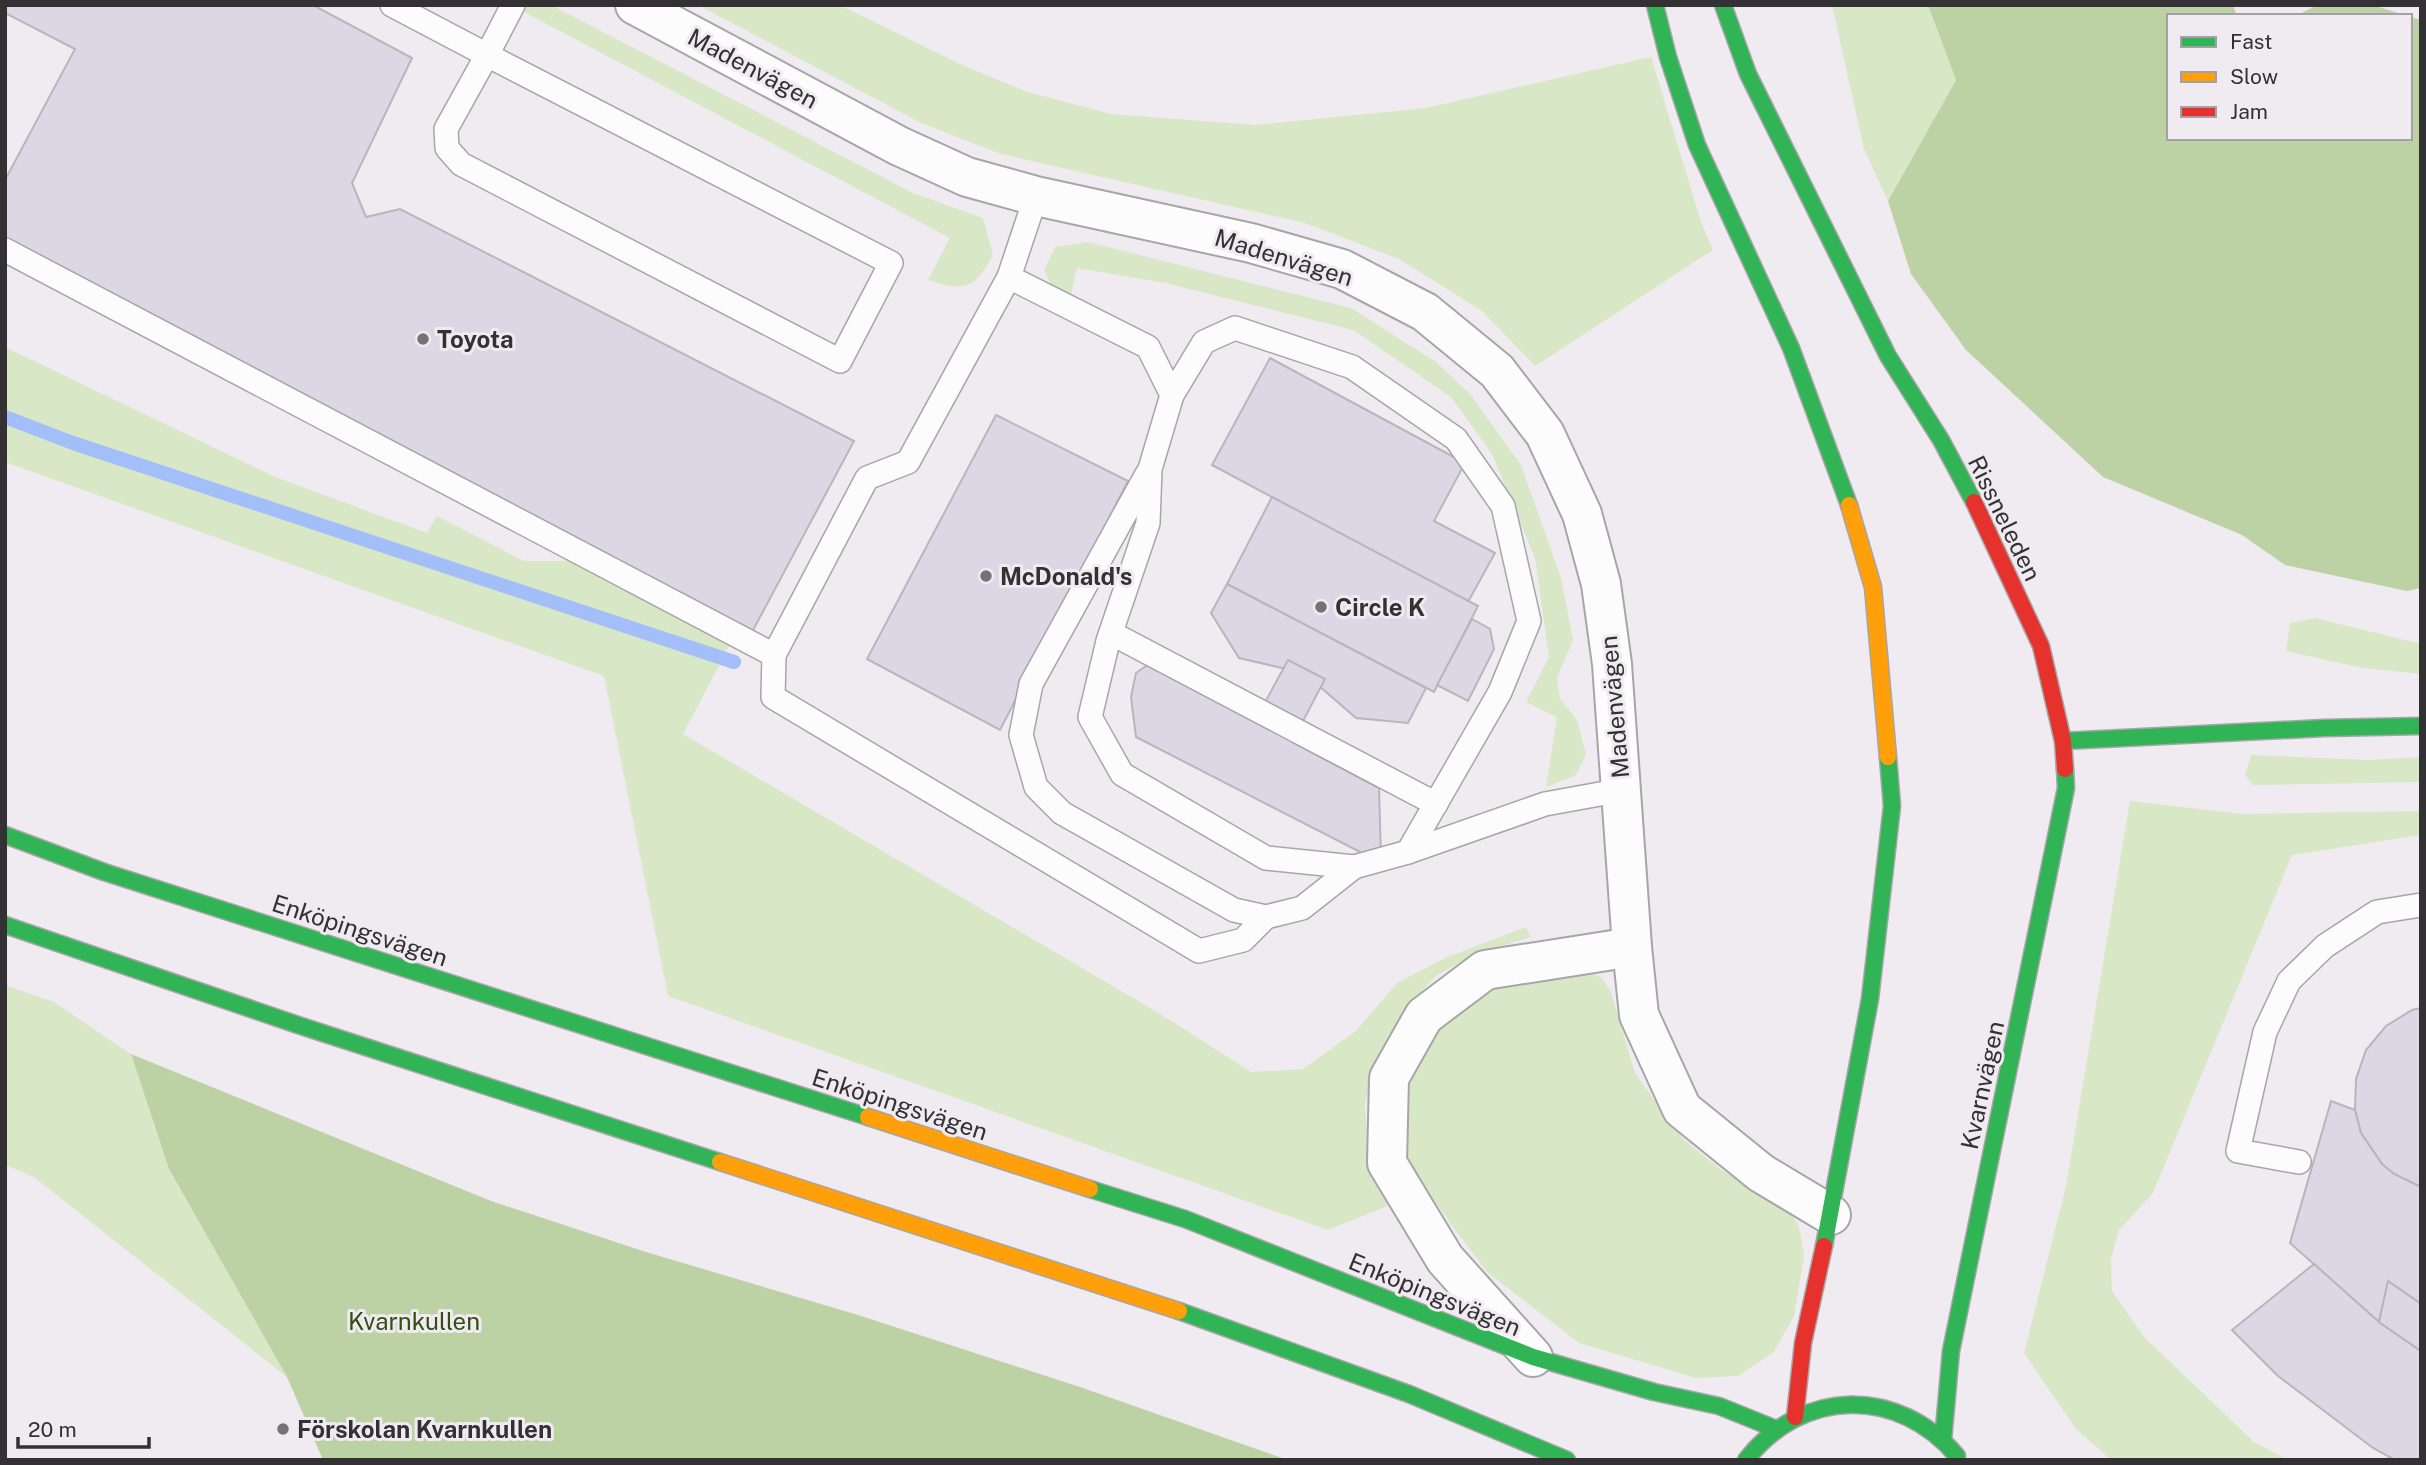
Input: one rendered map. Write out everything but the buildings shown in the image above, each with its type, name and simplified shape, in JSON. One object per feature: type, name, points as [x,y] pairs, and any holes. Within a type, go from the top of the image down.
[{"type":"main road","points":[[1656,5],[1668,57],[1697,145],[1791,348],[1857,527],[1873,587],[1892,806],[1870,999],[1831,1215],[1803,1343],[1795,1417]]},
{"type":"main road","name":"Rissneleden","points":[[1723,5],[1748,74],[1888,356],[1941,440],[1975,502],[1984,527],[2041,646],[2063,741]]},
{"type":"main road","points":[[2063,741],[2421,726]]},
{"type":"main road","name":"Kvarnvägen","points":[[1943,1440],[1951,1351],[2066,789],[2063,741]]},
{"type":"main road","name":"Enköpingsvägen","points":[[5,835],[131,880],[1185,1219],[1533,1357],[1654,1392],[1719,1406],[1776,1429]]},
{"type":"main road","points":[[5,925],[301,1026],[1162,1305],[1409,1394],[1567,1460]]},
{"type":"main road","points":[[1746,1460],[1776,1429],[1795,1417],[1827,1406],[1862,1404],[1896,1411],[1921,1423],[1943,1440],[1960,1460]]},
{"type":"street","name":"Madenvägen","points":[[635,5],[899,146],[967,177],[1036,196],[1251,243],[1342,269],[1425,312],[1497,371],[1545,434],[1582,514],[1601,584],[1612,664],[1639,1014],[1682,1109],[1761,1173],[1831,1215]]},
{"type":"street","points":[[1533,1357],[1445,1259],[1387,1163],[1389,1078],[1424,1016],[1485,970],[1632,947]]},
{"type":"lane","points":[[392,5],[487,55],[891,263],[840,360],[461,164],[447,148],[446,130],[487,55],[513,5]]},
{"type":"lane","points":[[1036,196],[1009,277],[908,462],[867,478],[774,655],[773,697],[1199,951],[1243,940],[1266,917]]},
{"type":"lane","points":[[5,250],[774,655]]},
{"type":"lane","points":[[1009,277],[1148,347],[1172,395]]},
{"type":"lane","points":[[1354,867],[1302,908],[1266,917],[1234,910],[1062,813],[1036,787],[1021,735],[1031,684],[1150,469],[1172,395],[1204,342],[1235,328],[1352,367],[1456,439],[1503,506],[1529,621],[1500,692],[1408,852]]},
{"type":"lane","points":[[1150,469],[1148,523],[1111,633],[1090,717],[1122,775],[1266,858],[1354,867],[1408,852],[1545,804],[1622,790]]},
{"type":"lane","points":[[1111,633],[1436,804]]},
{"type":"lane","points":[[2299,1161],[2238,1151],[2265,1032],[2288,981],[2325,946],[2377,912],[2421,905]]},
{"type":"green space","points":[[511,5],[551,5],[913,193],[983,218],[993,255],[980,275],[968,285],[952,286],[928,280],[950,238]]},
{"type":"green space","points":[[698,5],[840,5],[960,64],[1028,92],[1111,114],[1255,125],[1426,108],[1651,57],[1701,222],[1713,250],[1535,366],[1482,311],[1399,259],[1305,223],[1001,154],[921,123]]},
{"type":"green space","points":[[1832,5],[1928,5],[1956,80],[1888,201],[1864,149]]},
{"type":"green space","points":[[1928,5],[2233,5],[2236,14],[2167,14],[2167,140],[2412,140],[2412,18],[2421,20],[2421,588],[2407,591],[2285,565],[2242,535],[2103,477],[1966,350],[1911,274],[1888,201],[1956,80]]},
{"type":"green space","points":[[2318,5],[2373,5],[2401,14],[2299,14]]},
{"type":"green space","points":[[1088,242],[1351,308],[1436,362],[1470,394],[1521,465],[1561,578],[1573,640],[1557,678],[1560,699],[1577,720],[1586,754],[1576,775],[1546,787],[1557,717],[1526,702],[1549,657],[1535,558],[1492,454],[1451,397],[1353,330],[1165,283],[1077,268],[1071,294],[1054,291],[1044,270],[1055,247]]},
{"type":"green space","points":[[5,347],[273,476],[427,533],[437,516],[524,561],[577,561],[730,645],[683,734],[1162,1015],[1251,1072],[1303,1069],[1356,1031],[1397,983],[1445,958],[1526,927],[1531,937],[1476,954],[1437,975],[1406,1008],[1379,1052],[1365,1103],[1368,1154],[1390,1205],[1328,1230],[668,996],[604,676],[5,462]]},
{"type":"green space","points":[[2315,618],[2421,644],[2421,674],[2363,668],[2286,651],[2290,623]]},
{"type":"green space","points":[[2251,755],[2367,760],[2421,757],[2421,782],[2253,785],[2245,775]]},
{"type":"green space","points":[[2130,801],[2243,814],[2421,811],[2421,835],[2292,855],[2153,1193],[2119,1230],[2111,1258],[2112,1291],[2144,1337],[2254,1442],[2288,1460],[2111,1460],[2076,1429],[2024,1353],[2066,1186]]},
{"type":"green space","points":[[1580,968],[1602,978],[1611,992],[1635,1073],[1683,1139],[1723,1171],[1787,1209],[1799,1226],[1804,1256],[1794,1316],[1774,1352],[1738,1376],[1696,1378],[1579,1343],[1487,1272],[1409,1162],[1402,1108],[1417,1056],[1437,1029],[1467,1001],[1501,986]]},
{"type":"green space","points":[[5,985],[54,1002],[131,1054],[169,1169],[287,1377],[34,1177],[5,1165]]},
{"type":"green space","name":"Kvarnkullen","points":[[131,1054],[491,1201],[1083,1388],[1288,1460],[323,1460],[287,1377],[169,1169]]},
{"type":"waterway","points":[[5,417],[73,443],[734,662]]},
{"type":"traffic: fast","points":[[1655,5],[1668,57],[1697,145],[1791,348],[1849,505]]},
{"type":"traffic: fast","points":[[1723,5],[1748,74],[1888,356],[1941,440],[1974,502]]},
{"type":"traffic: fast","points":[[2063,741],[2421,726]]},
{"type":"traffic: fast","points":[[1824,1246],[1870,999],[1892,806],[1888,757]]},
{"type":"traffic: fast","points":[[1943,1440],[1951,1351],[2066,788],[2065,769]]},
{"type":"traffic: fast","points":[[5,835],[104,872],[868,1117]]},
{"type":"traffic: fast","points":[[5,925],[301,1026],[720,1162]]},
{"type":"traffic: fast","points":[[1090,1189],[1185,1219],[1533,1357],[1654,1392],[1719,1406],[1776,1429]]},
{"type":"traffic: fast","points":[[1179,1311],[1409,1394],[1567,1460]]},
{"type":"traffic: fast","points":[[1746,1460],[1769,1436],[1794,1419],[1822,1409],[1850,1405],[1879,1408],[1907,1417],[1933,1433],[1957,1456]]},
{"type":"traffic: slow","points":[[1849,505],[1873,587],[1888,757]]},
{"type":"traffic: slow","points":[[868,1117],[1090,1189]]},
{"type":"traffic: slow","points":[[720,1162],[1179,1311]]},
{"type":"traffic: jam","points":[[1974,502],[2041,646],[2063,741],[2065,769]]},
{"type":"traffic: jam","points":[[1795,1417],[1803,1343],[1824,1246]]},
{"type":"place","name":"Toyota","points":[[423,339]]},
{"type":"place","name":"McDonald's","points":[[986,576]]},
{"type":"place","name":"Circle K","points":[[1321,607]]},
{"type":"place","name":"Förskolan Kvarnkullen","points":[[283,1429]]}]
